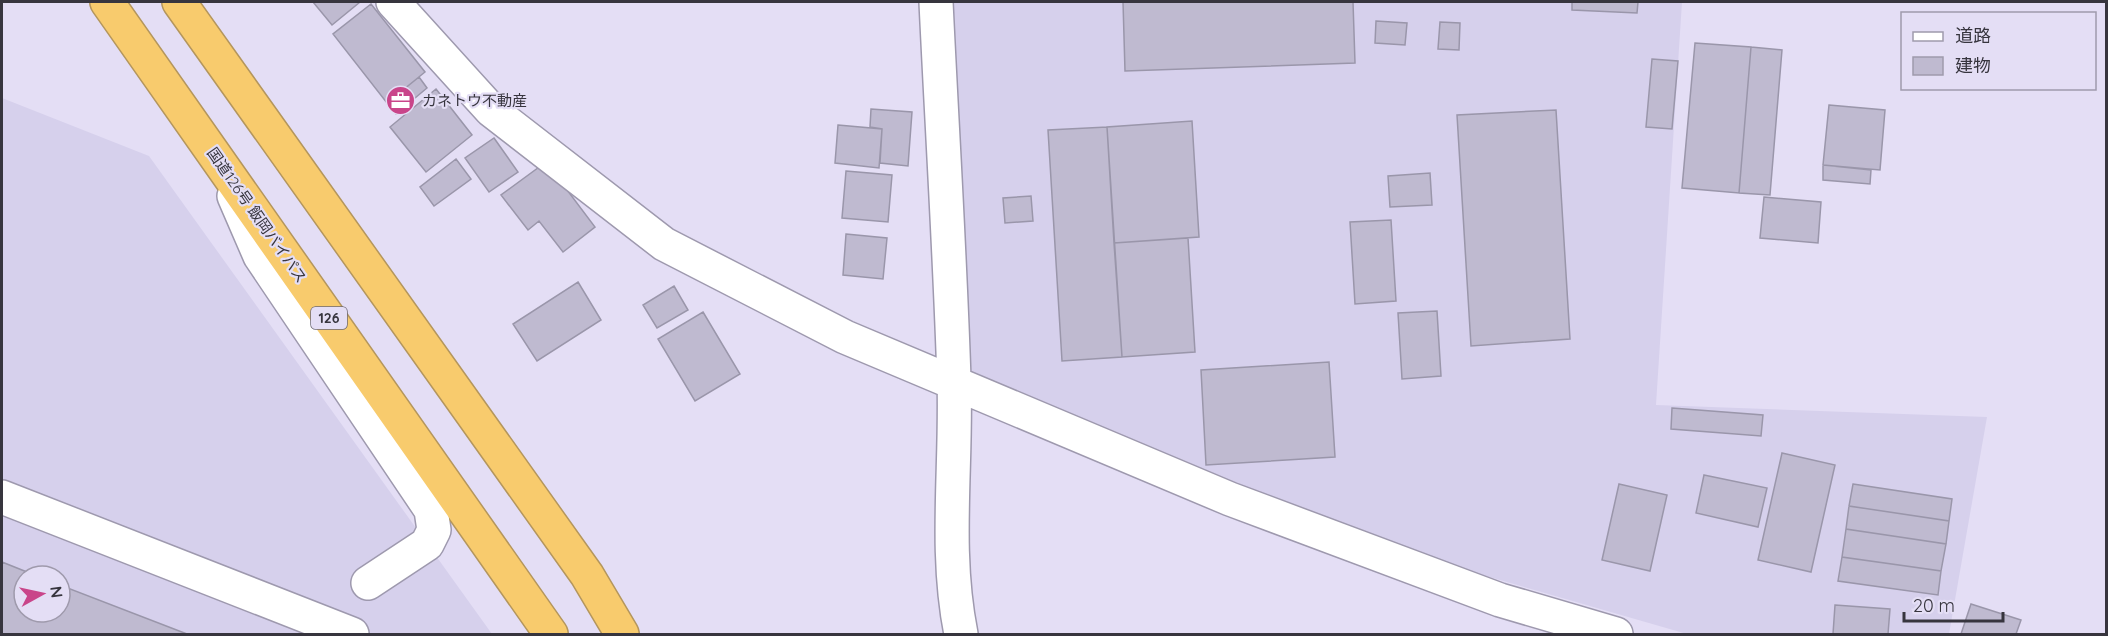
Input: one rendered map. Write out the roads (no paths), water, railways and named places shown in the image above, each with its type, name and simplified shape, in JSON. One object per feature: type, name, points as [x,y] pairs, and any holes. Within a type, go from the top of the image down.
[{"type":"highway","name":"国道126号 飯岡バイパス","points":[[107,2],[551,634]]},
{"type":"highway","points":[[179,2],[587,575],[622,634]]},
{"type":"street","points":[[393,2],[491,110],[664,244],[845,337],[1252,507],[1500,600],[1616,634]]},
{"type":"street","points":[[936,2],[954,382],[951,532],[955,603],[961,634]]},
{"type":"street","points":[[217,159],[260,256],[431,510],[434,530],[427,544],[368,583]]},
{"type":"street","points":[[2,497],[352,634]]},
{"type":"place","name":"カネトウ不動産","points":[[401,100]]}]
